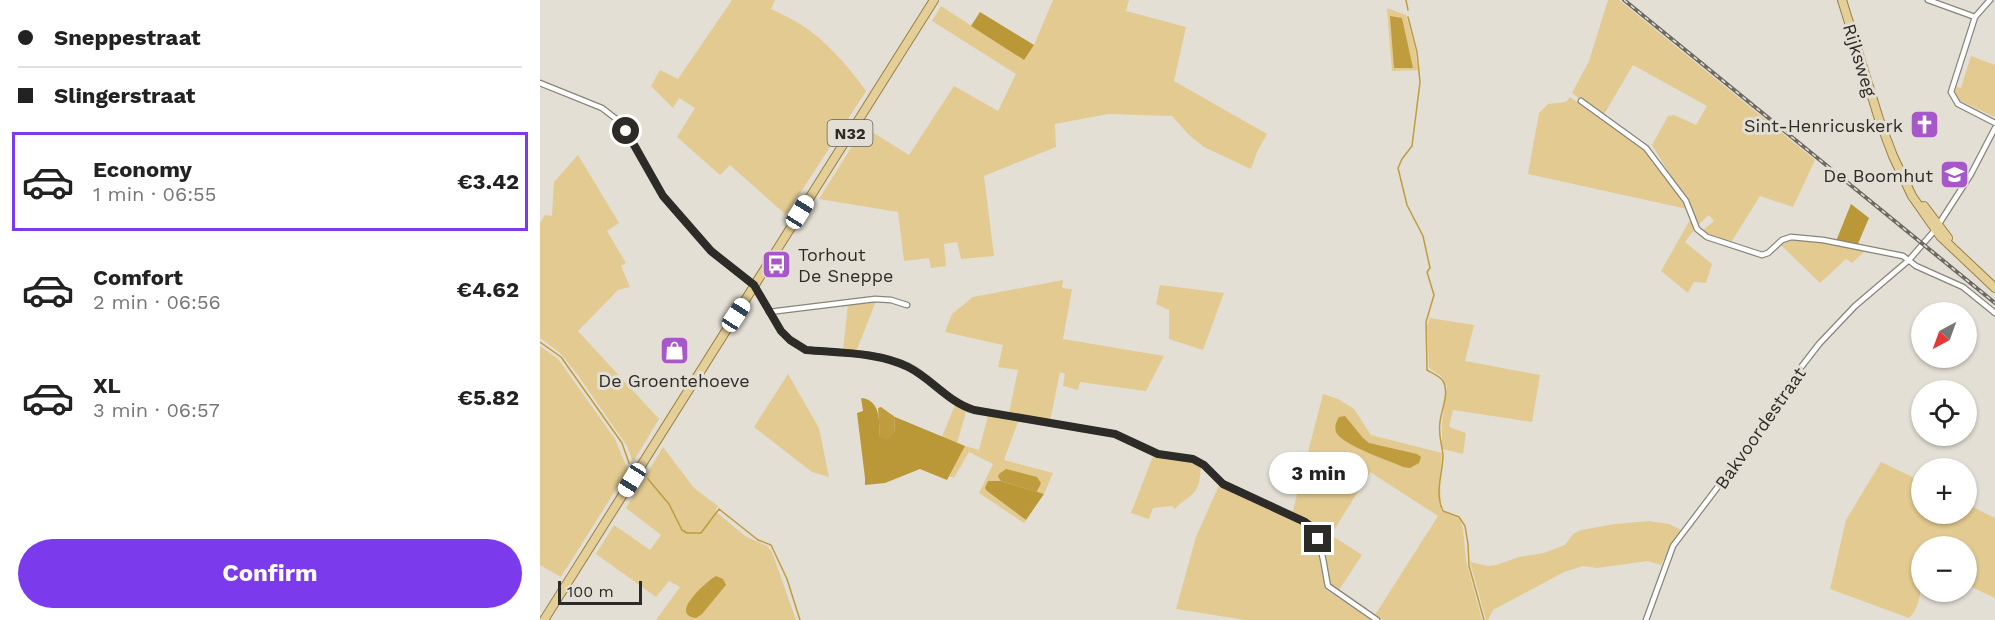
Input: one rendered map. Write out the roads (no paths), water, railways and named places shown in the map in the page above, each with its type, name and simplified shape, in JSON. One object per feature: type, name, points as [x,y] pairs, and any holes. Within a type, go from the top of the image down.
[{"type":"main road","name":"N32","points":[[544,620],[934,0]]},
{"type":"main road","name":"Rijksweg","points":[[1842,0],[1893,156],[1918,206],[1965,260],[1993,284]]},
{"type":"street","points":[[1928,0],[1975,17]]},
{"type":"street","points":[[1990,0],[1975,17],[1952,92],[1958,104],[1995,123]]},
{"type":"street","points":[[540,83],[602,108],[615,118],[636,147],[663,196],[711,251],[754,285],[781,331],[798,346],[806,350],[879,357],[899,363],[922,375],[962,406],[1115,434],[1158,454],[1193,459],[1204,465],[1223,484],[1305,522],[1313,528],[1318,539],[1328,586],[1377,620]]},
{"type":"street","points":[[1581,101],[1646,148],[1686,201],[1697,229],[1707,237],[1762,255],[1768,253],[1782,240],[1791,237],[1823,240],[1903,256],[1916,266],[1963,287],[1995,313]]},
{"type":"street","name":"Bakvoordestraat","points":[[1646,620],[1673,546],[1748,447],[1802,366],[1855,306],[1909,260],[1936,228],[1971,174],[1995,128]]},
{"type":"street","points":[[769,312],[875,299],[891,300],[907,305]]},
{"type":"waterway","points":[[1406,0],[1408,10]]},
{"type":"waterway","points":[[1408,17],[1417,52],[1420,82],[1412,146],[1398,168],[1407,205],[1423,236],[1430,268],[1427,272],[1434,295],[1426,322],[1427,370],[1442,379],[1446,390],[1440,427],[1443,462],[1439,497],[1443,511],[1459,517],[1465,526],[1469,566],[1484,620]]},
{"type":"waterway","points":[[540,342],[561,357],[622,443],[629,463]]},
{"type":"waterway","points":[[648,479],[669,504],[682,530],[687,533],[701,533],[719,509],[758,540],[771,545],[787,579],[800,620]]},
{"type":"railway","points":[[1624,0],[1995,303]]},
{"type":"place","name":"Sint-Henricuskerk","points":[[1924,125]]},
{"type":"place","name":"De Boomhut","points":[[1954,175]]},
{"type":"place","name":"Torhout De Sneppe","points":[[777,264]]},
{"type":"place","name":"De Groentehoeve","points":[[674,351]]}]
